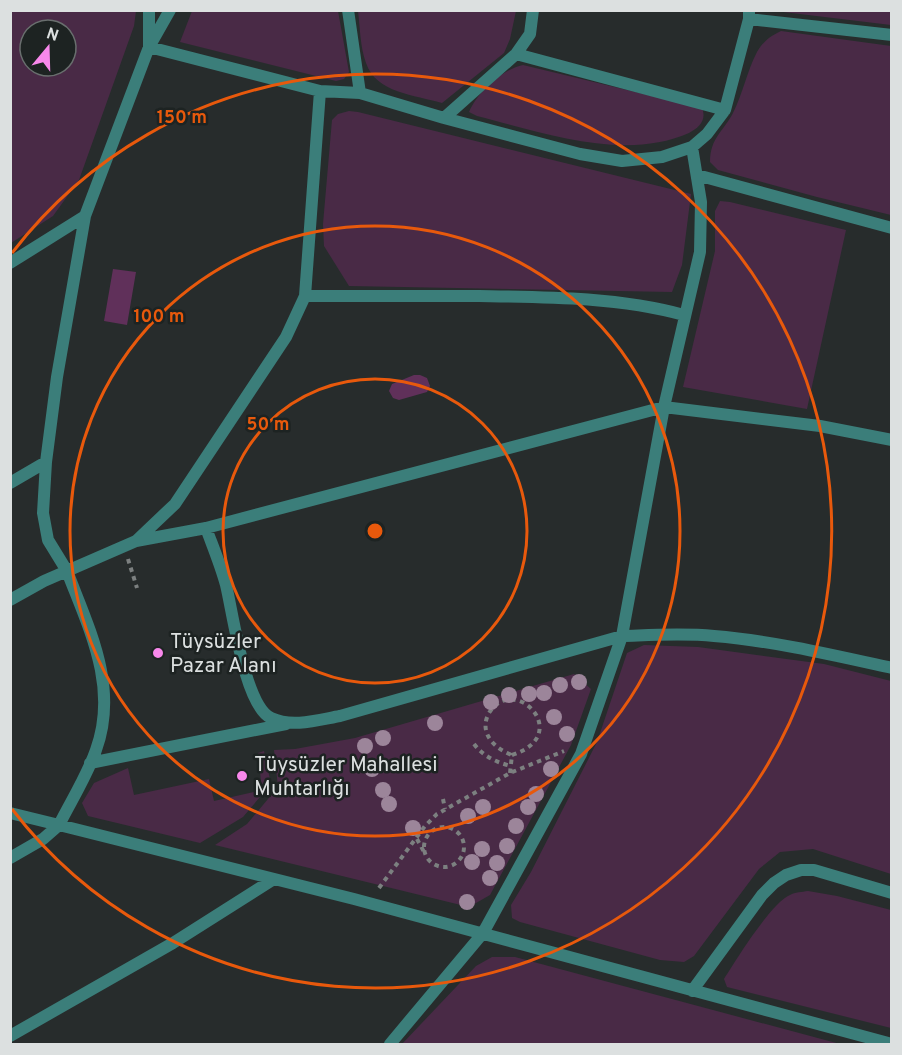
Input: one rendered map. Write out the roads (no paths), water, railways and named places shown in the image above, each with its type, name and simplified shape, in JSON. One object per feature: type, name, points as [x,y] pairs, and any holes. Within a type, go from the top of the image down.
[{"type":"street","points":[[149,10],[149,47]]},
{"type":"street","points":[[10,858],[44,839],[59,825],[96,751],[102,730],[105,690],[91,634],[67,571],[48,540],[44,526],[46,462],[57,377],[85,216],[149,47],[170,10]]},
{"type":"street","points":[[348,10],[360,93]]},
{"type":"street","points":[[444,118],[516,54],[530,34],[533,10]]},
{"type":"street","points":[[149,47],[320,91],[360,93],[580,154],[622,161],[679,153],[692,147],[707,134],[725,110],[749,15],[891,35]]},
{"type":"street","points":[[516,54],[725,110]]},
{"type":"street","points":[[136,541],[175,504],[286,338],[305,296],[320,91]]},
{"type":"street","points":[[390,1044],[483,933],[581,754],[622,636],[664,406],[700,252],[701,202],[692,147]]},
{"type":"street","points":[[697,175],[891,228]]},
{"type":"street","points":[[10,262],[85,216]]},
{"type":"street","points":[[305,296],[521,297],[619,302],[684,315]]},
{"type":"street","points":[[10,600],[44,581],[136,541],[206,528],[664,406],[820,426],[891,440]]},
{"type":"street","points":[[10,483],[46,462]]},
{"type":"street","points":[[206,528],[225,584],[250,689],[256,703],[271,718],[291,723]]},
{"type":"street","points":[[90,763],[291,723],[340,716],[622,636],[667,634],[715,636],[809,650],[891,668]]},
{"type":"street","points":[[10,813],[483,933],[692,992],[891,1044]]},
{"type":"street","points":[[692,992],[762,895],[786,875],[801,870],[814,870],[891,893]]},
{"type":"street","points":[[10,1036],[173,943],[274,879]]},
{"type":"place","name":"Tüysüzler Pazar Alanı","points":[[158,653]]},
{"type":"place","name":"Tüysüzler Mahallesi Muhtarlığı","points":[[242,776]]}]
